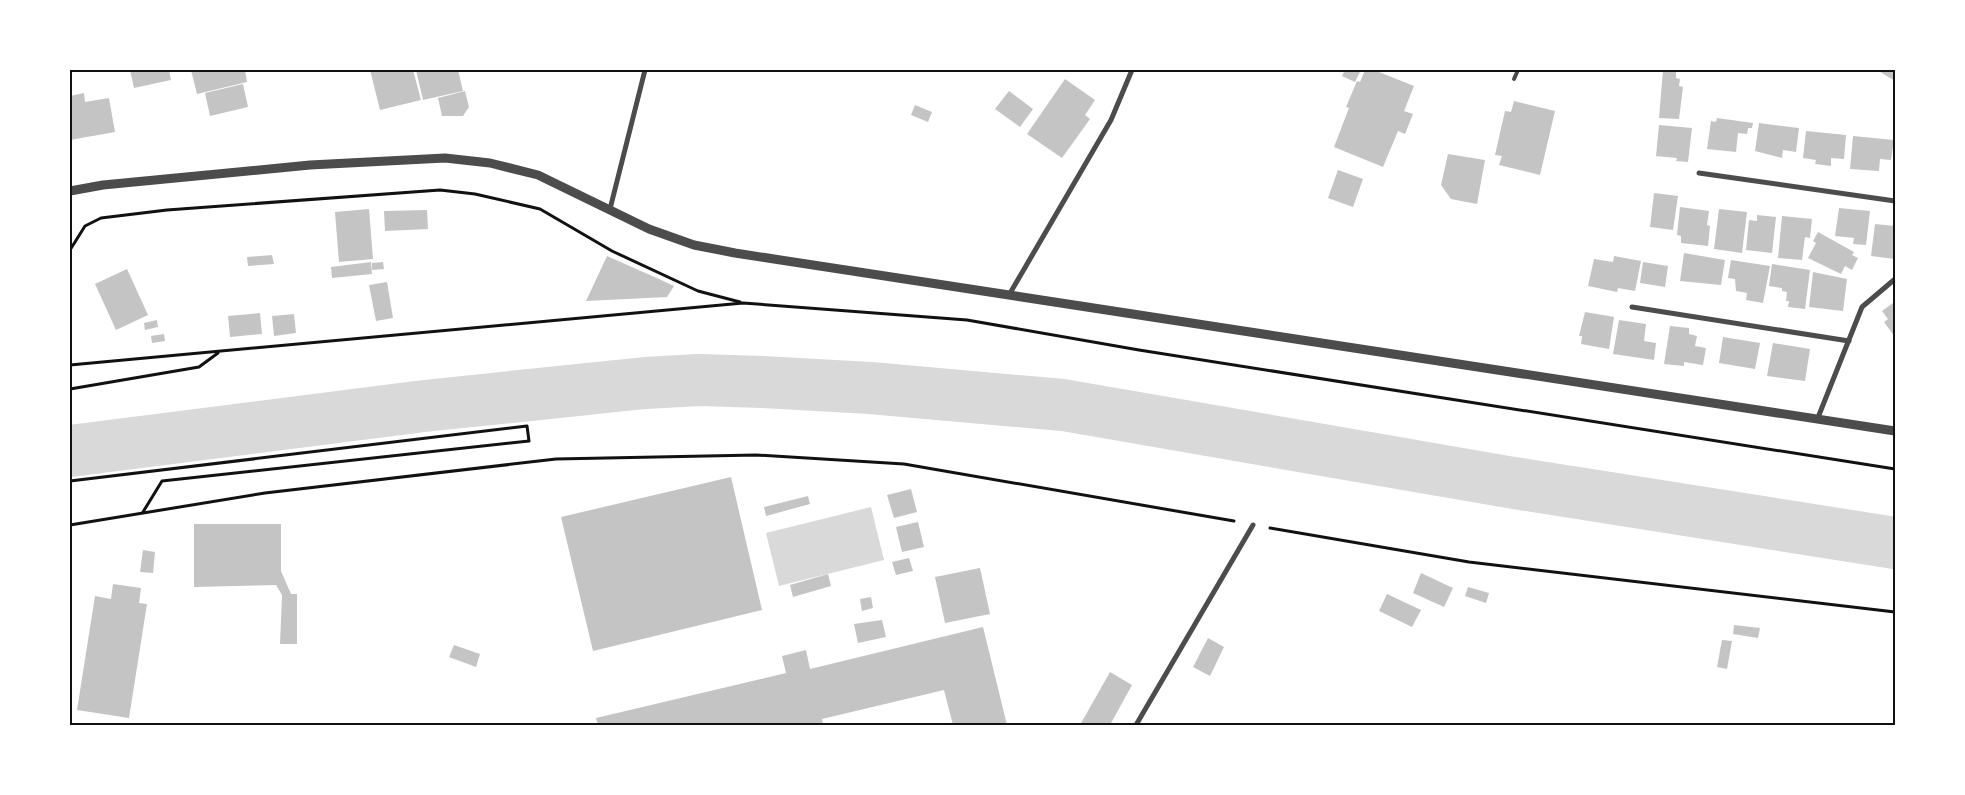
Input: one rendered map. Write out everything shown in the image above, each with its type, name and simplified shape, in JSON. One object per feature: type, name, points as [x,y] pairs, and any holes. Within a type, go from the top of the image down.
[{"type":"street","points":[[610,209],[644,70]]},
{"type":"street","points":[[1010,294],[1111,120],[1132,70]]},
{"type":"street","points":[[70,192],[102,185],[310,165],[445,158],[490,163],[538,175],[649,229],[694,245],[1817,421],[1895,431]]},
{"type":"street","points":[[1699,173],[1895,201]]},
{"type":"street","points":[[1817,421],[1862,307],[1895,279]]},
{"type":"street","points":[[1632,307],[1849,341]]},
{"type":"street","points":[[1136,725],[1253,525]]},
{"type":"lane","points":[[1514,79],[1518,70]]},
{"type":"path","points":[[70,250],[84,226],[101,218],[167,210],[440,190],[475,194],[540,209],[620,255],[698,291],[743,303]]},
{"type":"path","points":[[70,364],[743,303],[967,320],[1139,350],[1895,469]]},
{"type":"path","points":[[70,389],[199,367],[218,352]]},
{"type":"path","points":[[70,481],[527,426],[529,441],[162,481],[142,513]]},
{"type":"path","points":[[72,525],[265,493],[556,459],[756,455],[904,464],[1469,562],[1895,612]]},
{"type":"shaded area","points":[[871,507],[884,560],[779,586],[766,533]]},
{"type":"building","points":[[130,70],[169,70],[171,80],[134,88]]},
{"type":"building","points":[[191,70],[245,70],[247,82],[197,94]]},
{"type":"building","points":[[370,70],[413,70],[421,100],[380,110]]},
{"type":"building","points":[[416,70],[458,70],[463,91],[423,100]]},
{"type":"building","points":[[1345,70],[1361,70],[1355,82],[1342,76]]},
{"type":"building","points":[[1365,70],[1374,70],[1414,86],[1404,111],[1413,114],[1405,134],[1398,131],[1383,167],[1334,147],[1349,108],[1346,107],[1357,81],[1360,82]]},
{"type":"building","points":[[1663,70],[1676,70],[1676,78],[1680,79],[1679,86],[1683,87],[1679,119],[1659,118]]},
{"type":"building","points":[[1877,70],[1895,70],[1895,81]]},
{"type":"building","points":[[1065,79],[1095,100],[1085,115],[1090,119],[1062,158],[1027,134]]},
{"type":"building","points":[[243,84],[248,107],[210,116],[205,93]]},
{"type":"building","points":[[465,91],[469,107],[463,116],[442,116],[438,98]]},
{"type":"building","points":[[1009,91],[1033,109],[1020,127],[995,109]]},
{"type":"building","points":[[84,93],[85,102],[109,98],[115,132],[70,140],[70,96]]},
{"type":"building","points":[[1514,101],[1555,111],[1540,175],[1499,165],[1502,156],[1495,155],[1505,111],[1511,112]]},
{"type":"building","points":[[915,105],[932,112],[928,122],[911,115]]},
{"type":"building","points":[[1717,118],[1753,123],[1752,128],[1748,128],[1747,134],[1738,133],[1736,152],[1707,149],[1711,121],[1716,122]]},
{"type":"building","points":[[1759,123],[1799,128],[1796,152],[1783,150],[1782,158],[1755,151]]},
{"type":"building","points":[[1659,125],[1692,128],[1688,162],[1676,161],[1677,158],[1656,156]]},
{"type":"building","points":[[1806,131],[1846,135],[1844,159],[1831,158],[1831,166],[1815,164],[1816,160],[1803,158]]},
{"type":"building","points":[[1853,136],[1894,140],[1891,160],[1880,159],[1879,171],[1850,169]]},
{"type":"building","points":[[1448,154],[1485,160],[1477,204],[1451,199],[1441,185]]},
{"type":"building","points":[[1338,170],[1363,179],[1353,207],[1328,198]]},
{"type":"building","points":[[1654,193],[1678,196],[1673,230],[1650,227]]},
{"type":"building","points":[[1680,207],[1709,211],[1707,225],[1710,226],[1708,246],[1681,243],[1681,236],[1677,235]]},
{"type":"building","points":[[1839,208],[1870,211],[1866,245],[1853,244],[1854,238],[1835,236]]},
{"type":"building","points":[[369,209],[373,259],[339,262],[335,212]]},
{"type":"building","points":[[1719,209],[1747,212],[1742,253],[1714,249]]},
{"type":"building","points":[[427,210],[428,229],[385,231],[384,211]]},
{"type":"building","points":[[1757,215],[1776,217],[1772,253],[1746,250],[1749,220],[1757,221]]},
{"type":"building","points":[[1782,216],[1812,219],[1810,238],[1805,237],[1802,260],[1778,258]]},
{"type":"building","points":[[1875,224],[1895,226],[1895,259],[1871,256]]},
{"type":"building","points":[[1818,232],[1854,252],[1852,255],[1858,258],[1852,270],[1845,266],[1841,274],[1808,258],[1816,243],[1813,241]]},
{"type":"building","points":[[1684,253],[1725,260],[1721,285],[1680,281]]},
{"type":"building","points":[[272,255],[274,264],[248,266],[247,257]]},
{"type":"building","points":[[607,256],[674,286],[667,297],[586,301]]},
{"type":"building","points":[[1614,256],[1641,261],[1635,291],[1618,288],[1617,292],[1588,286],[1594,259],[1613,262]]},
{"type":"building","points":[[1731,260],[1770,266],[1763,303],[1746,300],[1747,293],[1736,291],[1735,279],[1728,278]]},
{"type":"building","points":[[371,262],[372,274],[332,278],[331,267]]},
{"type":"building","points":[[383,262],[384,269],[372,270],[372,263]]},
{"type":"building","points":[[1643,262],[1668,266],[1665,287],[1640,283]]},
{"type":"building","points":[[1772,264],[1810,270],[1805,309],[1788,307],[1789,301],[1786,301],[1787,292],[1782,291],[1782,288],[1769,286]]},
{"type":"building","points":[[127,269],[148,315],[116,330],[95,284]]},
{"type":"building","points":[[1813,272],[1847,279],[1843,311],[1809,307]]},
{"type":"building","points":[[387,282],[393,318],[376,321],[369,285]]},
{"type":"building","points":[[1893,303],[1895,305],[1895,337],[1884,322],[1888,319],[1882,311]]},
{"type":"building","points":[[1585,312],[1614,317],[1609,349],[1581,344],[1582,336],[1579,336]]},
{"type":"building","points":[[260,313],[262,334],[230,337],[228,316]]},
{"type":"building","points":[[294,314],[296,333],[274,336],[272,316]]},
{"type":"building","points":[[157,320],[158,327],[145,330],[144,323]]},
{"type":"building","points":[[1619,320],[1646,324],[1644,341],[1656,343],[1654,360],[1613,354]]},
{"type":"building","points":[[1670,326],[1689,328],[1689,334],[1697,336],[1695,346],[1706,348],[1703,365],[1684,362],[1684,366],[1664,364]]},
{"type":"building","points":[[164,334],[165,341],[152,343],[151,336]]},
{"type":"building","points":[[1723,337],[1760,343],[1755,369],[1719,363]]},
{"type":"building","points":[[1773,343],[1810,349],[1805,381],[1767,376]]},
{"type":"building","points":[[731,477],[762,610],[593,651],[561,517]]},
{"type":"building","points":[[911,489],[917,512],[894,518],[887,495]]},
{"type":"building","points":[[808,496],[810,504],[766,516],[764,507]]},
{"type":"building","points":[[918,522],[924,547],[902,552],[896,527]]},
{"type":"building","points":[[194,524],[281,524],[281,571],[291,594],[297,594],[297,644],[280,644],[282,595],[276,585],[194,587]]},
{"type":"building","points":[[143,550],[155,552],[153,573],[140,572]]},
{"type":"building","points":[[909,558],[913,571],[896,575],[892,562]]},
{"type":"building","points":[[980,568],[990,614],[945,623],[935,577]]},
{"type":"building","points":[[1421,573],[1453,588],[1444,607],[1413,593]]},
{"type":"building","points":[[828,574],[831,586],[793,597],[790,585]]},
{"type":"building","points":[[113,584],[141,588],[139,603],[147,604],[129,718],[77,710],[95,596],[111,599]]},
{"type":"building","points":[[1468,587],[1489,593],[1486,603],[1465,596]]},
{"type":"building","points":[[1387,594],[1421,610],[1412,627],[1379,611]]},
{"type":"building","points":[[871,597],[873,608],[862,611],[860,599]]},
{"type":"building","points":[[882,620],[886,637],[858,643],[854,624]]},
{"type":"building","points":[[1734,625],[1760,628],[1758,638],[1733,634]]},
{"type":"building","points":[[983,627],[1007,725],[953,725],[944,690],[822,719],[823,725],[598,725],[596,718],[786,673],[782,656],[806,650],[810,669]]},
{"type":"building","points":[[1208,638],[1224,647],[1210,676],[1193,667]]},
{"type":"building","points":[[1722,640],[1732,641],[1727,669],[1717,667]]},
{"type":"building","points":[[454,645],[480,654],[476,667],[449,657]]},
{"type":"building","points":[[1110,672],[1132,685],[1110,725],[1080,725]]},
{"type":"waterway","points":[[70,451],[424,406],[645,383],[699,380],[763,382],[870,388],[1063,405],[1508,482],[1895,543]]}]
